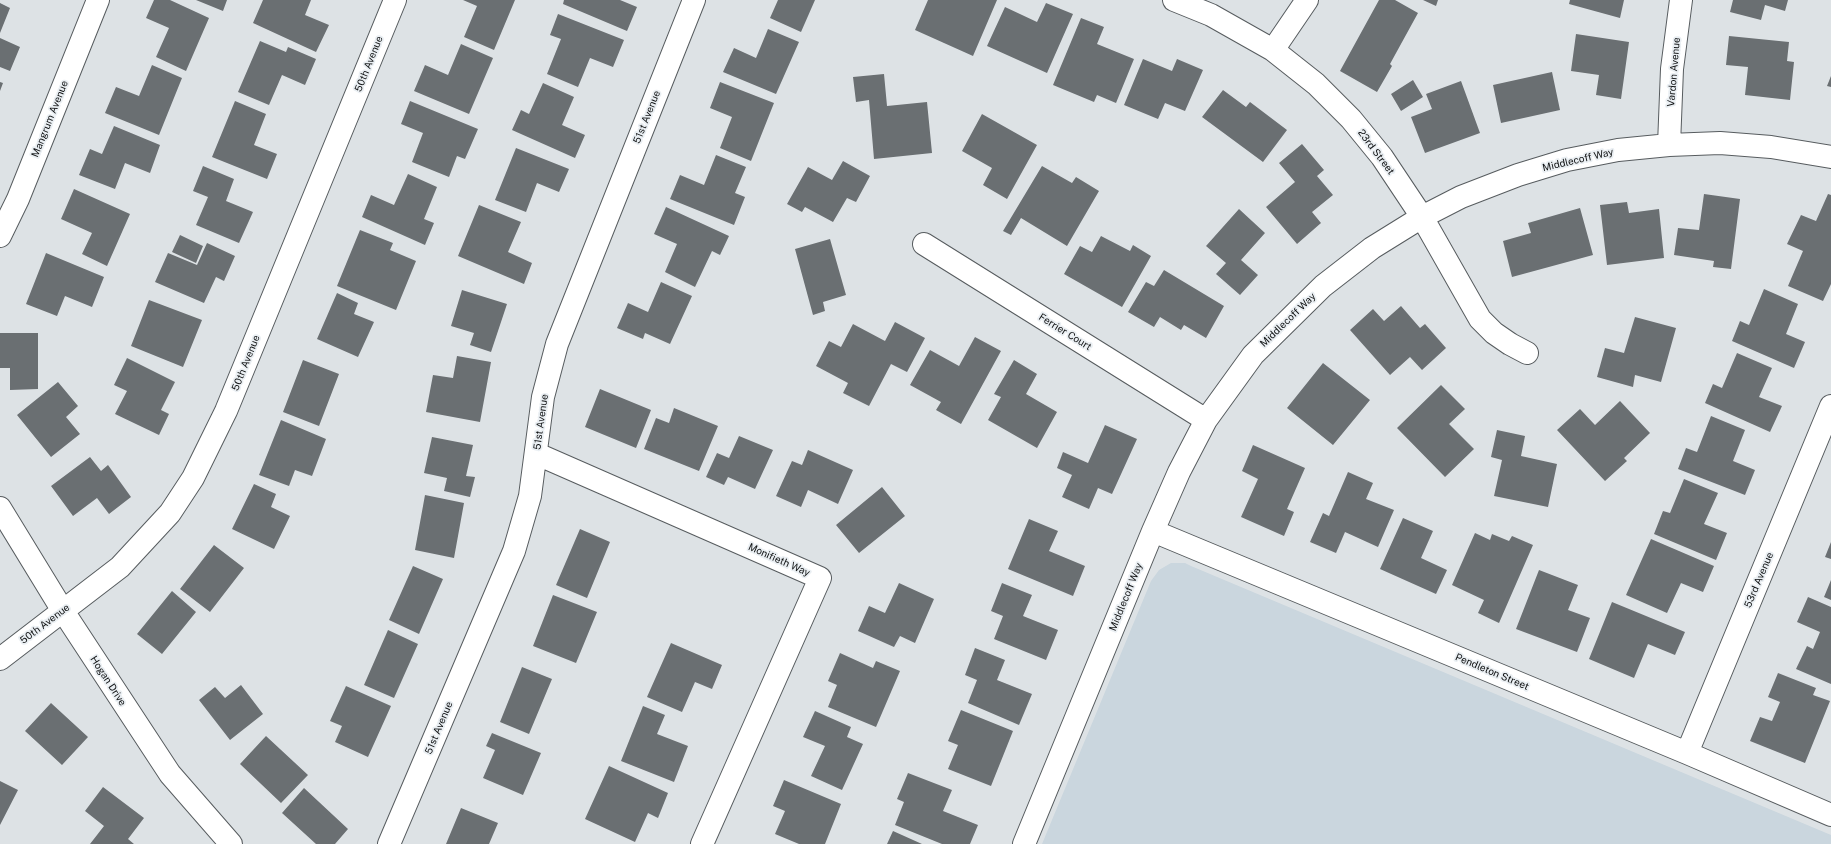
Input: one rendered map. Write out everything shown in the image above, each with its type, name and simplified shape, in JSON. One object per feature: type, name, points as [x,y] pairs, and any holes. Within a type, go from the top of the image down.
[{"type":"street","name":"Mangrum Avenue","points":[[0,236],[18,199],[98,0]]},
{"type":"street","name":"50th Avenue","points":[[0,659],[120,567],[170,513],[193,478],[229,404],[395,0]]},
{"type":"street","name":"51st Avenue","points":[[389,844],[514,551],[530,496],[537,454],[543,397],[557,344],[573,300],[694,0]]},
{"type":"street","name":"23rd Street","points":[[1174,0],[1211,15],[1273,50],[1316,84],[1351,119],[1382,158],[1422,217],[1480,319],[1494,333],[1527,353]]},
{"type":"street","points":[[1273,50],[1308,0]]},
{"type":"street","name":"Vardon Avenue","points":[[1669,144],[1672,69],[1681,0]]},
{"type":"street","name":"Middlecoff Way","points":[[1024,844],[1153,531],[1179,472],[1206,420],[1253,355],[1323,286],[1372,248],[1422,217],[1461,198],[1532,171],[1567,160],[1618,150],[1669,144],[1720,143],[1771,147],[1831,157]]},
{"type":"street","name":"Ferrier Court","points":[[924,244],[1206,420]]},
{"type":"street","name":"53rd Avenue","points":[[1687,753],[1831,406]]},
{"type":"street","name":"Monifieth Way","points":[[537,454],[820,578],[702,844]]},
{"type":"street","name":"Hogan Drive","points":[[0,508],[62,611],[170,774],[231,844]]},
{"type":"street","name":"Pendleton Street","points":[[1153,531],[1687,753],[1831,815]]},
{"type":"shaded area","points":[[1171,563],[1185,563],[1831,835],[1831,844],[1042,844],[1151,581],[1159,570]]},
{"type":"building","points":[[154,0],[170,0],[209,18],[186,71],[156,57],[169,28],[146,18]]},
{"type":"building","points":[[196,0],[227,0],[223,11]]},
{"type":"building","points":[[263,0],[311,0],[305,15],[329,25],[316,52],[253,23]]},
{"type":"building","points":[[463,0],[515,0],[494,50],[464,37],[477,6]]},
{"type":"building","points":[[564,0],[620,0],[637,7],[627,31],[563,4]]},
{"type":"building","points":[[778,0],[815,0],[801,32],[770,18]]},
{"type":"building","points":[[928,0],[997,0],[973,56],[915,30]]},
{"type":"building","points":[[1379,0],[1395,0],[1418,13],[1390,64],[1392,66],[1377,92],[1340,71]]},
{"type":"building","points":[[1423,0],[1438,0],[1436,6]]},
{"type":"building","points":[[1570,0],[1624,0],[1620,18],[1569,4]]},
{"type":"building","points":[[1733,0],[1788,0],[1785,11],[1765,5],[1761,20],[1730,12]]},
{"type":"building","points":[[0,3],[10,8],[0,33]]},
{"type":"building","points":[[1046,3],[1073,14],[1047,73],[987,46],[1005,7],[1037,22]]},
{"type":"building","points":[[558,14],[624,40],[613,67],[590,58],[578,87],[547,74],[561,39],[550,35]]},
{"type":"building","points":[[1081,18],[1104,27],[1097,44],[1134,59],[1116,103],[1097,95],[1094,102],[1053,85]]},
{"type":"building","points":[[768,29],[799,42],[776,94],[723,72],[734,48],[756,58]]},
{"type":"building","points":[[1576,34],[1629,42],[1621,99],[1596,95],[1599,75],[1571,71]]},
{"type":"building","points":[[1729,36],[1789,42],[1787,61],[1794,62],[1790,100],[1745,95],[1748,67],[1726,65]]},
{"type":"building","points":[[0,38],[20,47],[10,71],[0,67]]},
{"type":"building","points":[[260,41],[286,52],[288,47],[316,59],[305,85],[282,75],[269,105],[238,92]]},
{"type":"building","points":[[461,44],[493,58],[469,114],[414,91],[425,65],[448,75]]},
{"type":"building","points":[[1143,59],[1172,71],[1177,59],[1203,70],[1185,111],[1165,103],[1158,119],[1124,105]]},
{"type":"building","points":[[152,65],[182,78],[159,135],[105,113],[116,87],[139,96]]},
{"type":"building","points":[[1552,72],[1560,110],[1501,123],[1493,85]]},
{"type":"building","points":[[884,74],[887,106],[927,102],[932,153],[874,159],[869,100],[856,102],[853,77]]},
{"type":"building","points":[[1831,76],[1831,87],[1827,86]]},
{"type":"building","points":[[1413,80],[1423,97],[1401,111],[1391,94]]},
{"type":"building","points":[[1461,81],[1480,133],[1425,153],[1411,117],[1432,109],[1426,94]]},
{"type":"building","points":[[0,82],[3,83],[0,91]]},
{"type":"building","points":[[720,82],[774,103],[751,161],[720,148],[732,117],[710,108]]},
{"type":"building","points":[[543,83],[574,97],[562,125],[585,135],[575,158],[512,130],[521,110],[529,114]]},
{"type":"building","points":[[1223,90],[1246,107],[1250,102],[1287,130],[1263,162],[1202,117]]},
{"type":"building","points":[[235,101],[266,114],[254,145],[277,154],[267,179],[212,157]]},
{"type":"building","points":[[410,101],[478,129],[465,159],[457,156],[449,177],[412,162],[423,133],[401,124]]},
{"type":"building","points":[[982,114],[1037,145],[1007,199],[983,185],[992,168],[962,151]]},
{"type":"building","points":[[114,126],[160,145],[150,173],[125,163],[115,189],[79,175],[90,149],[102,154]]},
{"type":"building","points":[[1302,144],[1324,170],[1317,176],[1333,195],[1312,212],[1321,223],[1297,244],[1266,207],[1295,182],[1279,163]]},
{"type":"building","points":[[516,148],[569,169],[559,192],[537,183],[526,212],[495,200]]},
{"type":"building","points":[[716,155],[746,167],[735,193],[745,197],[734,225],[670,199],[680,175],[704,185]]},
{"type":"building","points":[[843,161],[870,176],[856,202],[847,198],[833,222],[805,207],[802,212],[787,204],[808,167],[832,180]]},
{"type":"building","points":[[203,166],[234,179],[226,201],[253,212],[239,243],[196,225],[208,197],[193,191]]},
{"type":"building","points":[[1042,166],[1072,183],[1076,177],[1099,191],[1067,246],[1021,218],[1011,235],[1003,231]]},
{"type":"building","points":[[408,174],[437,187],[424,219],[434,223],[425,245],[362,217],[371,195],[394,205]]},
{"type":"building","points":[[74,189],[130,214],[107,266],[82,254],[92,233],[61,219]]},
{"type":"building","points":[[1704,194],[1740,199],[1731,269],[1713,267],[1714,261],[1674,255],[1678,228],[1699,230]]},
{"type":"building","points":[[1828,194],[1831,195],[1831,284],[1823,301],[1788,286],[1803,251],[1787,244],[1801,215],[1816,221]]},
{"type":"building","points":[[1627,202],[1629,213],[1659,209],[1664,258],[1607,265],[1600,205]]},
{"type":"building","points":[[479,205],[521,222],[508,252],[532,263],[524,284],[458,256]]},
{"type":"building","points":[[666,207],[729,236],[720,255],[712,251],[695,287],[665,272],[677,244],[654,234]]},
{"type":"building","points":[[1580,208],[1593,255],[1512,277],[1503,241],[1531,233],[1528,223]]},
{"type":"building","points":[[1239,209],[1265,233],[1241,260],[1258,275],[1240,295],[1216,274],[1226,263],[1206,246]]},
{"type":"building","points":[[360,230],[393,243],[390,250],[416,261],[396,310],[337,286]]},
{"type":"building","points":[[180,235],[203,246],[196,263],[172,252]]},
{"type":"building","points":[[1101,236],[1130,251],[1133,245],[1151,256],[1122,307],[1064,274],[1080,246],[1092,252]]},
{"type":"building","points":[[830,239],[846,295],[823,302],[825,311],[813,315],[795,249]]},
{"type":"building","points":[[207,243],[235,256],[224,281],[216,277],[204,303],[155,282],[168,253],[197,265]]},
{"type":"building","points":[[46,253],[104,277],[92,307],[65,296],[57,316],[26,304]]},
{"type":"building","points":[[1164,270],[1224,306],[1206,338],[1184,325],[1181,330],[1160,317],[1154,327],[1128,312],[1146,282],[1154,286]]},
{"type":"building","points":[[661,282],[692,296],[670,344],[645,333],[643,339],[617,328],[628,303],[648,312]]},
{"type":"building","points":[[1764,289],[1798,304],[1786,334],[1805,342],[1794,368],[1732,341],[1740,321],[1749,325]]},
{"type":"building","points":[[462,290],[507,304],[491,352],[470,345],[474,333],[451,326]]},
{"type":"building","points":[[337,293],[358,303],[354,314],[374,322],[358,357],[317,339]]},
{"type":"building","points":[[149,300],[202,320],[183,367],[131,346]]},
{"type":"building","points":[[1401,306],[1420,328],[1425,324],[1446,348],[1422,370],[1410,357],[1390,375],[1350,330],[1373,309],[1384,321]]},
{"type":"building","points":[[1635,317],[1676,328],[1661,382],[1635,375],[1633,387],[1597,377],[1605,348],[1624,353]]},
{"type":"building","points":[[895,322],[925,338],[907,372],[891,364],[869,406],[843,393],[848,383],[816,366],[829,341],[841,347],[853,324],[885,341]]},
{"type":"building","points":[[0,333],[38,333],[38,389],[10,390],[10,368],[0,368]]},
{"type":"building","points":[[975,337],[1001,351],[961,424],[936,410],[941,402],[910,385],[930,350],[959,366]]},
{"type":"building","points":[[1737,353],[1772,368],[1759,397],[1782,406],[1770,432],[1705,403],[1713,384],[1722,388]]},
{"type":"building","points":[[457,356],[491,362],[480,422],[426,412],[433,375],[453,378]]},
{"type":"building","points":[[127,358],[175,382],[161,410],[169,414],[159,435],[115,414],[127,391],[114,385]]},
{"type":"building","points":[[303,360],[339,374],[319,426],[283,412]]},
{"type":"building","points":[[1014,360],[1037,374],[1026,394],[1057,412],[1037,448],[988,420],[1001,397],[994,394]]},
{"type":"building","points":[[1323,363],[1370,400],[1333,445],[1287,408]]},
{"type":"building","points":[[58,382],[78,406],[66,417],[80,434],[51,457],[17,415]]},
{"type":"building","points":[[1441,385],[1465,409],[1449,424],[1474,449],[1445,477],[1397,428]]},
{"type":"building","points":[[600,389],[651,410],[636,448],[585,427]]},
{"type":"building","points":[[1620,401],[1650,433],[1624,458],[1627,461],[1605,481],[1557,430],[1580,409],[1595,425]]},
{"type":"building","points":[[674,408],[718,426],[699,471],[644,449],[656,418],[669,423]]},
{"type":"building","points":[[1711,416],[1745,430],[1733,461],[1755,470],[1745,495],[1678,469],[1686,448],[1697,452]]},
{"type":"building","points":[[281,420],[326,439],[312,476],[295,470],[289,486],[259,475]]},
{"type":"building","points":[[1105,425],[1137,439],[1112,494],[1098,488],[1089,509],[1062,497],[1072,475],[1057,468],[1063,452],[1088,463]]},
{"type":"building","points":[[1497,430],[1525,436],[1521,456],[1557,464],[1548,507],[1494,496],[1502,460],[1491,457]]},
{"type":"building","points":[[739,436],[773,450],[755,489],[728,477],[724,485],[706,477],[717,453],[729,458]]},
{"type":"building","points":[[432,437],[473,445],[466,476],[475,477],[470,497],[444,491],[447,478],[424,473]]},
{"type":"building","points":[[1253,445],[1305,468],[1287,509],[1294,512],[1284,536],[1241,517],[1258,479],[1242,471]]},
{"type":"building","points":[[808,450],[853,470],[838,504],[808,490],[801,507],[776,496],[792,461],[802,465]]},
{"type":"building","points":[[90,457],[101,471],[108,465],[131,497],[109,514],[97,498],[73,516],[51,486]]},
{"type":"building","points":[[1348,472],[1373,483],[1366,499],[1394,510],[1378,547],[1345,532],[1336,553],[1310,542],[1323,513],[1329,516]]},
{"type":"building","points":[[1684,479],[1718,493],[1704,524],[1727,533],[1716,560],[1654,534],[1663,511],[1670,513]]},
{"type":"building","points":[[254,484],[276,494],[271,507],[290,516],[274,549],[232,529]]},
{"type":"building","points":[[882,487],[905,516],[859,553],[836,525]]},
{"type":"building","points":[[425,495],[464,503],[454,558],[415,550]]},
{"type":"building","points":[[1403,518],[1433,531],[1421,558],[1447,570],[1436,594],[1380,569]]},
{"type":"building","points":[[1029,519],[1058,531],[1049,551],[1085,566],[1073,596],[1008,569]]},
{"type":"building","points":[[580,529],[610,542],[587,598],[556,585]]},
{"type":"building","points":[[1475,533],[1490,540],[1492,534],[1509,541],[1512,536],[1533,545],[1499,623],[1478,613],[1484,600],[1452,585]]},
{"type":"building","points":[[1651,539],[1714,566],[1703,592],[1681,583],[1667,613],[1626,595]]},
{"type":"building","points":[[1831,542],[1831,559],[1825,557]]},
{"type":"building","points":[[214,545],[244,568],[210,612],[180,589]]},
{"type":"building","points":[[413,566],[443,579],[419,634],[389,620]]},
{"type":"building","points":[[1539,570],[1578,585],[1568,610],[1590,618],[1577,652],[1516,629]]},
{"type":"building","points":[[1831,580],[1831,600],[1824,597]]},
{"type":"building","points":[[899,583],[934,599],[915,643],[900,636],[894,647],[858,631],[869,606],[885,613]]},
{"type":"building","points":[[1002,583],[1032,595],[1023,616],[1058,630],[1046,660],[994,639],[1003,616],[991,611]]},
{"type":"building","points":[[172,591],[196,612],[162,654],[137,634]]},
{"type":"building","points":[[553,595],[597,612],[576,663],[533,646]]},
{"type":"building","points":[[1808,597],[1831,607],[1831,684],[1796,669],[1807,646],[1813,649],[1820,632],[1797,622]]},
{"type":"building","points":[[1612,602],[1685,632],[1675,655],[1648,644],[1634,678],[1589,659]]},
{"type":"building","points":[[388,630],[418,644],[394,698],[364,685]]},
{"type":"building","points":[[671,643],[722,665],[712,689],[695,682],[682,712],[647,697]]},
{"type":"building","points":[[975,648],[1005,660],[997,680],[1032,694],[1019,725],[968,703],[977,680],[965,675]]},
{"type":"building","points":[[840,653],[873,668],[876,661],[900,671],[876,727],[828,707],[837,685],[828,681]]},
{"type":"building","points":[[522,667],[552,679],[529,734],[500,722]]},
{"type":"building","points":[[1778,673],[1816,688],[1813,695],[1830,701],[1805,763],[1750,741],[1760,717],[1772,721],[1780,702],[1768,697]]},
{"type":"building","points":[[241,685],[263,714],[230,740],[199,700],[215,687],[225,698]]},
{"type":"building","points":[[346,686],[391,706],[368,757],[335,742],[342,726],[330,721]]},
{"type":"building","points":[[51,703],[88,737],[62,765],[25,731]]},
{"type":"building","points":[[643,706],[665,715],[657,734],[688,746],[674,782],[621,761]]},
{"type":"building","points":[[961,710],[1013,731],[991,786],[948,769],[958,745],[948,741]]},
{"type":"building","points":[[815,711],[851,727],[847,737],[863,744],[842,790],[811,776],[825,746],[803,737]]},
{"type":"building","points":[[492,733],[541,753],[523,795],[483,778],[495,750],[486,746]]},
{"type":"building","points":[[266,736],[308,775],[281,803],[240,764]]},
{"type":"building","points":[[609,766],[668,793],[658,818],[648,813],[635,842],[585,819]]},
{"type":"building","points":[[908,773],[952,790],[943,811],[978,825],[970,844],[942,844],[895,825],[904,802],[897,799]]},
{"type":"building","points":[[784,780],[841,804],[825,844],[799,844],[775,834],[785,811],[773,806]]},
{"type":"building","points":[[0,781],[18,790],[0,825]]},
{"type":"building","points":[[103,787],[144,818],[128,839],[134,844],[90,844],[104,826],[85,811]]},
{"type":"building","points":[[304,788],[348,829],[335,844],[316,844],[282,813]]},
{"type":"building","points":[[461,808],[498,823],[489,844],[446,844]]},
{"type":"building","points":[[893,831],[922,844],[887,844]]}]
